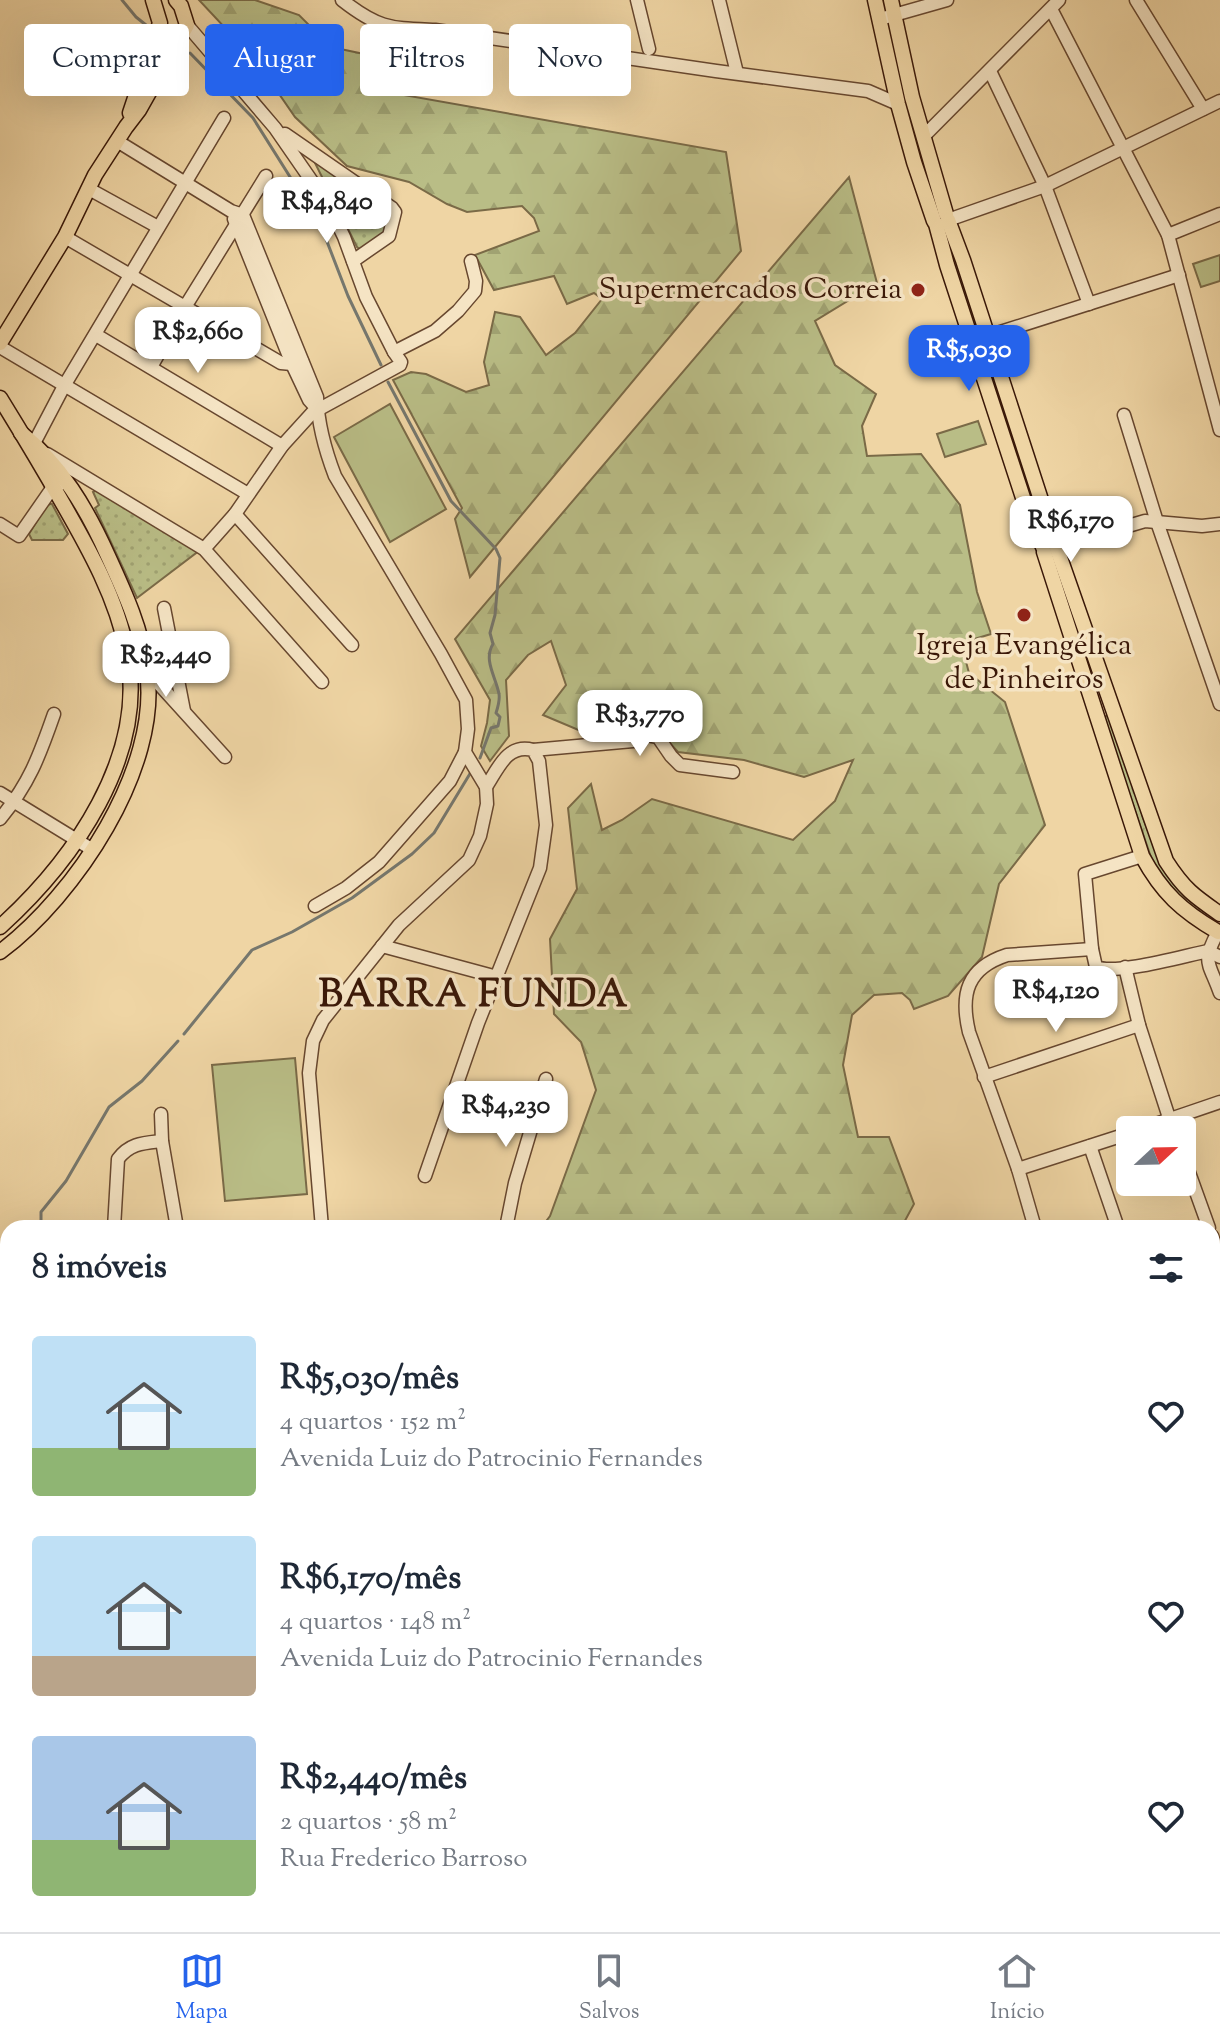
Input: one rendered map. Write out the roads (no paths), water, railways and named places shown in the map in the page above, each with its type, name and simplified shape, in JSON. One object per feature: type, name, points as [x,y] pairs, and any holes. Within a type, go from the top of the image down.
[{"type":"main road","points":[[126,127],[160,23],[153,0]]},
{"type":"main road","points":[[176,0],[181,6],[182,24]]},
{"type":"main road","points":[[875,0],[888,11],[923,137],[947,265],[1027,510],[1051,548]]},
{"type":"main road","points":[[888,11],[892,79],[914,162],[988,336],[1051,548],[1104,709],[1142,856],[1164,892],[1199,921],[1219,930]]},
{"type":"main road","points":[[0,345],[65,237],[95,175],[147,96]]},
{"type":"main road","points":[[0,398],[21,433],[67,480],[100,538],[131,606],[148,672],[146,724],[133,773],[114,813],[78,874],[54,903],[0,952]]},
{"type":"main road","points":[[0,927],[60,864],[97,805],[121,753],[129,714],[129,664],[117,613],[36,448]]},
{"type":"main road","points":[[1104,709],[1166,861],[1192,895],[1220,914]]},
{"type":"main road","points":[[97,805],[114,813]]},
{"type":"street","points":[[342,0],[364,18],[390,28],[435,30],[868,91],[898,104]]},
{"type":"street","points":[[637,0],[649,49]]},
{"type":"street","points":[[719,0],[737,73]]},
{"type":"street","points":[[888,11],[947,0]]},
{"type":"street","points":[[1136,0],[1203,109]]},
{"type":"street","points":[[923,137],[1055,4],[1168,235],[1220,430]]},
{"type":"street","points":[[189,38],[275,128],[329,206],[379,326],[401,362],[312,413],[282,446],[235,514],[204,549]]},
{"type":"street","points":[[990,71],[1045,186],[1089,304]]},
{"type":"street","points":[[868,91],[892,79]]},
{"type":"street","points":[[941,220],[1045,186],[1220,101]]},
{"type":"street","points":[[224,118],[64,386],[36,448],[204,549],[322,682]]},
{"type":"street","points":[[275,128],[394,210],[389,236],[353,261]]},
{"type":"street","points":[[117,141],[237,217],[309,400],[318,410],[325,450],[335,476],[466,700],[468,729],[465,752],[450,781],[379,862],[346,888],[315,906]]},
{"type":"street","points":[[151,367],[237,217],[266,176]]},
{"type":"street","points":[[89,189],[158,227]]},
{"type":"street","points":[[1168,235],[1220,214]]},
{"type":"street","points":[[65,237],[281,363],[297,363]]},
{"type":"street","points":[[394,352],[435,331],[475,291],[471,261]]},
{"type":"street","points":[[988,336],[1179,275]]},
{"type":"street","points":[[96,335],[282,446]]},
{"type":"street","points":[[0,345],[248,494]]},
{"type":"street","points":[[1124,415],[1157,522],[1220,704]]},
{"type":"street","points":[[0,524],[19,536],[53,487],[67,480]]},
{"type":"street","points":[[235,514],[352,645]]},
{"type":"street","points":[[1051,548],[1145,521],[1202,526],[1220,524]]},
{"type":"street","points":[[164,608],[184,711]]},
{"type":"street","points":[[129,664],[148,672],[225,757]]},
{"type":"street","points":[[0,819],[34,769],[54,714]]},
{"type":"street","points":[[486,787],[509,754],[521,748],[533,750],[633,741],[647,735],[658,737],[680,765],[733,772]]},
{"type":"street","points":[[425,1176],[478,1023],[540,868],[546,825],[539,761],[533,750]]},
{"type":"street","points":[[321,1220],[309,1073],[313,1041],[323,1020],[399,925],[469,860],[480,836],[487,804],[486,787],[465,752]]},
{"type":"street","points":[[0,793],[93,850]]},
{"type":"street","points":[[1142,856],[1085,874],[1094,964],[1099,969],[1216,956]]},
{"type":"street","points":[[1219,930],[1214,978],[1220,993]]},
{"type":"street","points":[[382,946],[497,977]]},
{"type":"street","points":[[1033,1220],[1018,1169],[969,1032],[964,1011],[965,997],[970,981],[994,959],[1007,955],[1092,949]]},
{"type":"street","points":[[1125,967],[1139,1025],[1168,1116]]},
{"type":"street","points":[[984,1077],[1139,1025]]},
{"type":"street","points":[[508,1220],[515,1183],[546,1079]]},
{"type":"street","points":[[455,1089],[534,1117]]},
{"type":"street","points":[[1190,1116],[1220,1102]]},
{"type":"street","points":[[161,1114],[162,1141],[176,1220]]},
{"type":"street","points":[[1018,1169],[1116,1138]]},
{"type":"street","points":[[114,1220],[118,1159],[135,1144],[162,1141]]},
{"type":"street","points":[[1090,1146],[1115,1220]]},
{"type":"street","points":[[1196,1192],[1206,1220]]},
{"type":"waterway","points":[[122,0],[145,24]]},
{"type":"waterway","points":[[190,53],[253,118],[292,180],[326,239],[348,296],[381,365]]},
{"type":"waterway","points":[[388,382],[451,501],[496,549],[500,558],[495,615],[490,633],[493,644],[489,656],[499,694],[496,713],[500,717],[498,726],[491,728],[480,758]]},
{"type":"waterway","points":[[184,1034],[252,950],[292,932],[352,898],[412,854],[434,833],[471,772]]},
{"type":"waterway","points":[[41,1220],[41,1212],[66,1181],[109,1107],[142,1081],[178,1041]]},
{"type":"place","name":"Supermercados Correia","points":[[918,290]]},
{"type":"place","name":"Igreja Evangélica de Pinheiros","points":[[1024,615]]},
{"type":"district","name":"BARRA FUNDA","points":[[474,997]]}]
